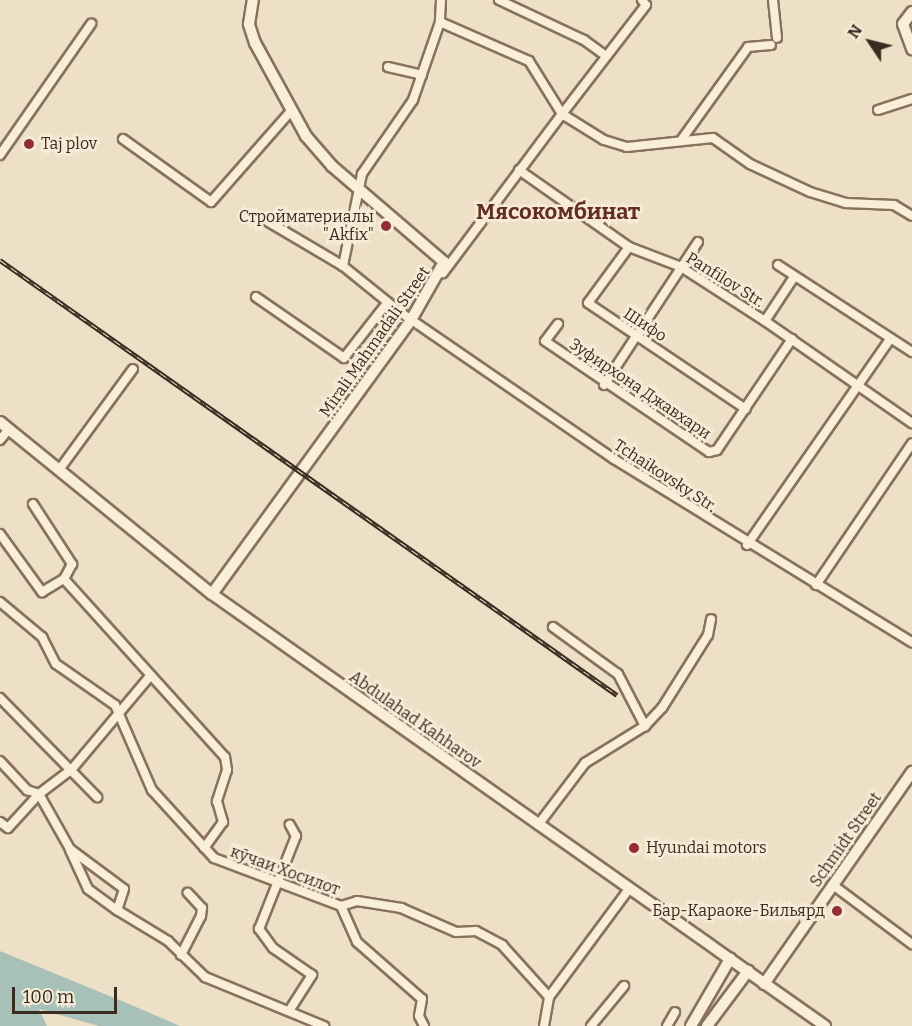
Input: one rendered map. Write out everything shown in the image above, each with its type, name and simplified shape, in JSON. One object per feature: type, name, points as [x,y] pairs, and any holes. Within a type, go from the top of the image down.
[{"type":"main road","name":"Mirali Mahmadali Street","points":[[212,594],[443,273],[437,252],[332,166],[291,111],[255,44],[249,24],[253,0]]},
{"type":"main road","points":[[912,12],[903,24],[912,49]]},
{"type":"main road","name":"Abdulahad Kahharov","points":[[0,422],[212,594],[825,1026]]},
{"type":"main road","name":"Schmidt Street","points":[[764,984],[912,772]]},
{"type":"main road","points":[[691,1026],[730,959]]},
{"type":"main road","points":[[707,1026],[748,971]]},
{"type":"street","points":[[343,266],[358,187],[369,157],[394,131],[422,75],[440,22],[441,0]]},
{"type":"street","points":[[499,0],[584,40],[606,56]]},
{"type":"street","points":[[443,273],[646,5],[642,0]]},
{"type":"street","points":[[773,0],[777,38]]},
{"type":"street","points":[[440,22],[529,61],[562,114],[604,140],[627,147],[651,148],[682,139],[713,138],[750,164],[810,192],[846,203],[894,205],[912,216]]},
{"type":"street","points":[[0,155],[91,24]]},
{"type":"street","points":[[682,139],[748,47],[771,45]]},
{"type":"street","points":[[388,67],[422,75]]},
{"type":"street","points":[[878,110],[912,99]]},
{"type":"street","points":[[123,139],[212,202],[291,111]]},
{"type":"street","name":"Panfilov Str.","points":[[519,170],[629,248],[681,267],[765,321],[912,423]]},
{"type":"street","name":"Tchaikovsky Str.","points":[[267,221],[343,266],[411,320],[747,545],[912,642]]},
{"type":"street","points":[[604,385],[639,336],[698,242]]},
{"type":"street","name":"Шифо","points":[[629,248],[587,301],[746,409]]},
{"type":"street","points":[[778,265],[912,352]]},
{"type":"street","points":[[765,321],[794,277]]},
{"type":"street","points":[[256,297],[344,357],[387,303]]},
{"type":"street","name":"Зуфирхона Джавхари","points":[[558,324],[545,341],[604,385],[709,452],[717,450],[792,339]]},
{"type":"street","points":[[747,545],[890,339]]},
{"type":"street","points":[[59,470],[133,369]]},
{"type":"street","points":[[0,440],[9,429]]},
{"type":"street","points":[[816,585],[912,443]]},
{"type":"street","points":[[0,534],[42,592],[64,579],[72,564],[33,504]]},
{"type":"street","points":[[64,579],[150,676],[211,739],[228,765],[217,801],[222,822],[204,848]]},
{"type":"street","name":"кӯчаи Хосилот","points":[[0,602],[42,637],[56,664],[113,702],[152,790],[220,863],[341,906],[357,901],[401,908],[456,932],[476,931],[502,945],[549,997]]},
{"type":"street","points":[[538,825],[585,763],[645,726],[699,651],[711,619]]},
{"type":"street","points":[[553,627],[618,674],[645,726]]},
{"type":"street","points":[[0,822],[8,828],[39,794],[72,769],[150,676]]},
{"type":"street","points":[[0,698],[97,797]]},
{"type":"street","points":[[0,762],[27,790],[39,794],[70,849],[88,889],[117,910],[145,923],[206,977],[324,1026]]},
{"type":"street","points":[[289,1011],[312,975],[260,935],[296,836],[290,825]]},
{"type":"street","points":[[70,849],[124,889],[117,910]]},
{"type":"street","points":[[833,885],[912,944]]},
{"type":"street","points":[[544,1026],[549,997],[629,889]]},
{"type":"street","points":[[181,955],[201,916],[202,908],[188,893]]},
{"type":"street","points":[[341,906],[357,942],[422,999],[419,1016],[424,1026]]},
{"type":"street","points":[[591,1026],[624,986]]},
{"type":"street","points":[[666,1026],[675,1012]]},
{"type":"water","points":[[0,951],[180,1026],[99,1026],[39,1009],[47,1026],[0,1026]]},
{"type":"railway","points":[[0,260],[617,695]]},
{"type":"place","name":"Taj plov","points":[[29,144]]},
{"type":"place","name":"Стройматериалы \"Akfix\"","points":[[386,226]]},
{"type":"place","name":"Hyundai motors","points":[[634,848]]},
{"type":"place","name":"Бар-Караоке-Бильярд","points":[[837,911]]},
{"type":"district","name":"Мясокомбинат","points":[[558,212]]}]
